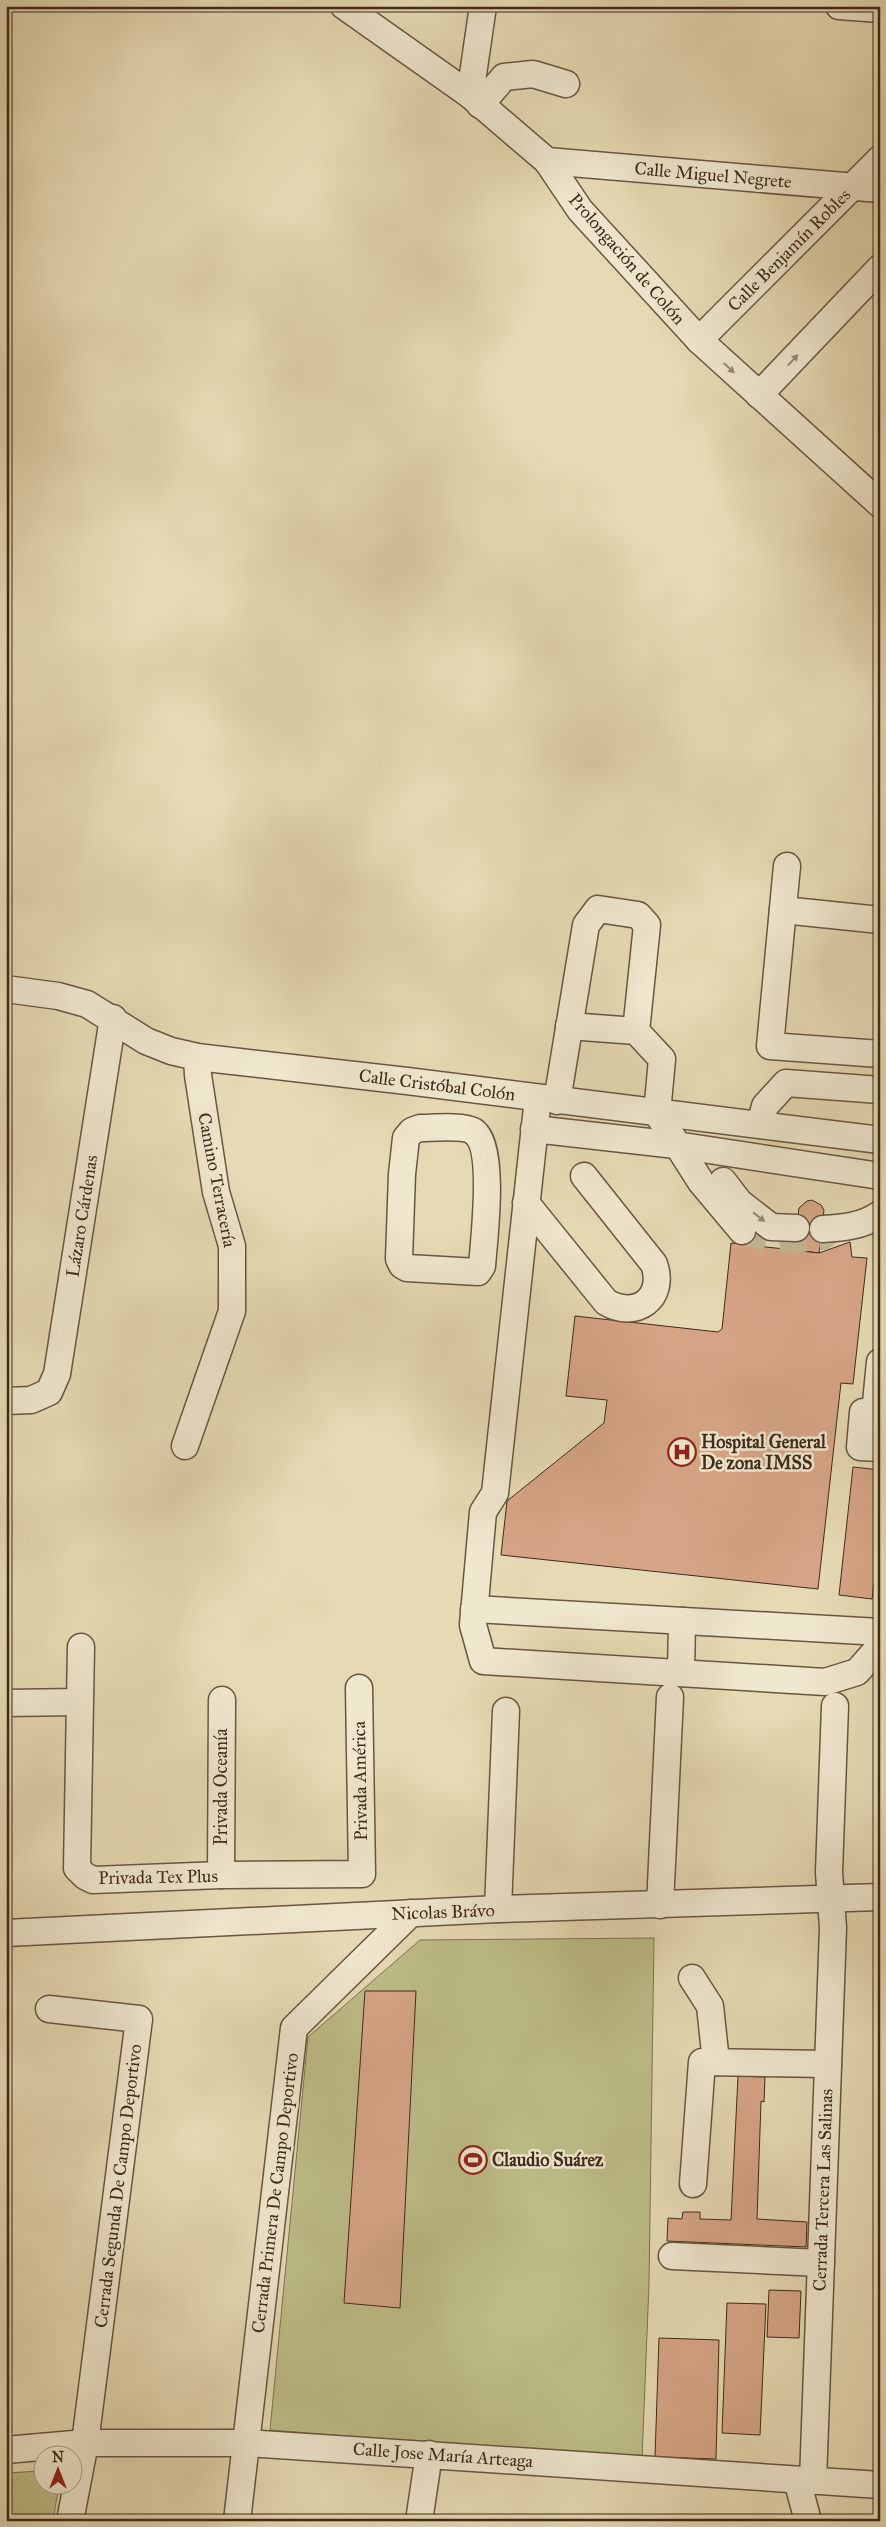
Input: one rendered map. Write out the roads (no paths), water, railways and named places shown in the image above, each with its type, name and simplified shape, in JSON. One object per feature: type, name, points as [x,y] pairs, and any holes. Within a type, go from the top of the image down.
[{"type":"street","points":[[475,100],[483,6]]},
{"type":"street","points":[[839,6],[880,9]]},
{"type":"street","name":"Prolongación de Colón","points":[[357,10],[475,100],[547,160],[580,210],[699,340],[880,504]]},
{"type":"street","points":[[475,100],[504,77],[533,74],[566,84]]},
{"type":"street","name":"Calle Benjamín Robles","points":[[699,340],[880,159]]},
{"type":"street","name":"Calle Miguel Negrete","points":[[547,160],[880,189]]},
{"type":"street","points":[[759,395],[880,268]]},
{"type":"street","points":[[788,866],[782,910],[770,1046],[880,1054]]},
{"type":"street","points":[[636,1031],[647,925],[638,915],[598,909],[586,925],[569,1026],[548,1099],[534,1129],[495,1493],[483,1512],[473,1625],[482,1661],[825,1682],[857,1672],[880,1646]]},
{"type":"street","points":[[782,910],[880,920]]},
{"type":"street","name":"Calle Cristóbal Colón","points":[[6,989],[58,996],[87,1004],[113,1018],[146,1041],[171,1051],[198,1057],[466,1088],[668,1115],[880,1140]]},
{"type":"street","name":"Lázaro Cárdenas","points":[[19,1400],[48,1392],[57,1374],[113,1018]]},
{"type":"street","points":[[569,1026],[636,1031],[662,1059],[668,1115],[742,1231]]},
{"type":"street","name":"Camino Terracería","points":[[185,1446],[232,1311],[232,1246],[216,1192],[198,1075],[198,1057]]},
{"type":"street","points":[[760,1125],[766,1106],[786,1083],[880,1090]]},
{"type":"street","points":[[459,1129],[466,1088]]},
{"type":"street","points":[[420,1128],[459,1129],[480,1137],[488,1174],[482,1266],[478,1272],[471,1273],[408,1268],[402,1265],[399,1259],[402,1174],[406,1138],[412,1130],[420,1128]]},
{"type":"street","points":[[534,1129],[697,1161],[880,1176]]},
{"type":"street","points":[[697,1161],[739,1202],[771,1227],[796,1228]]},
{"type":"street","points":[[526,1203],[606,1302],[621,1308],[637,1307],[651,1297],[655,1290],[657,1272],[654,1264],[584,1176]]},
{"type":"street","points":[[880,1191],[830,1226],[845,1227],[873,1219],[880,1214]]},
{"type":"street","points":[[880,1362],[877,1413],[863,1412],[860,1447],[880,1448]]},
{"type":"street","points":[[474,1609],[880,1632]]},
{"type":"street","points":[[681,1673],[682,1621]]},
{"type":"street","points":[[6,1703],[79,1702],[81,1647]]},
{"type":"street","name":"Privada América","points":[[359,1688],[362,1874]]},
{"type":"street","points":[[660,1905],[670,1697]]},
{"type":"street","name":"Privada Oceanía","points":[[221,1875],[222,1700]]},
{"type":"street","name":"Privada Tex Plus","points":[[79,1702],[77,1868],[93,1880],[221,1875],[362,1874]]},
{"type":"street","name":"Cerrada Tercera Las Salinas","points":[[808,2521],[805,2481],[821,2263],[833,1928],[829,1872],[835,1706]]},
{"type":"street","points":[[498,1909],[506,1711]]},
{"type":"street","name":"Nicolas Brávo","points":[[6,1933],[498,1909],[880,1897]]},
{"type":"street","name":"Cerrada Primera De Campo Deportivo","points":[[237,2521],[294,2028],[411,1913]]},
{"type":"street","points":[[692,1978],[710,2006],[716,2062]]},
{"type":"street","name":"Cerrada Segunda De Campo Deportivo","points":[[48,2009],[140,2019],[84,2443]]},
{"type":"street","points":[[693,2184],[702,2062],[828,2064]]},
{"type":"street","points":[[672,2256],[821,2263]]},
{"type":"street","points":[[70,2521],[84,2443]]},
{"type":"street","name":"Calle Jose María Arteaga","points":[[6,2450],[84,2443],[246,2443],[805,2481],[880,2484]]},
{"type":"street","points":[[418,2521],[429,2454]]},
{"type":"tunnel","points":[[742,1231],[769,1239],[792,1240],[823,1237],[838,1223]]},
{"type":"place","name":"Hospital General De zona IMSS","points":[[682,1452]]},
{"type":"place","name":"Claudio Suárez","points":[[473,2160]]}]
